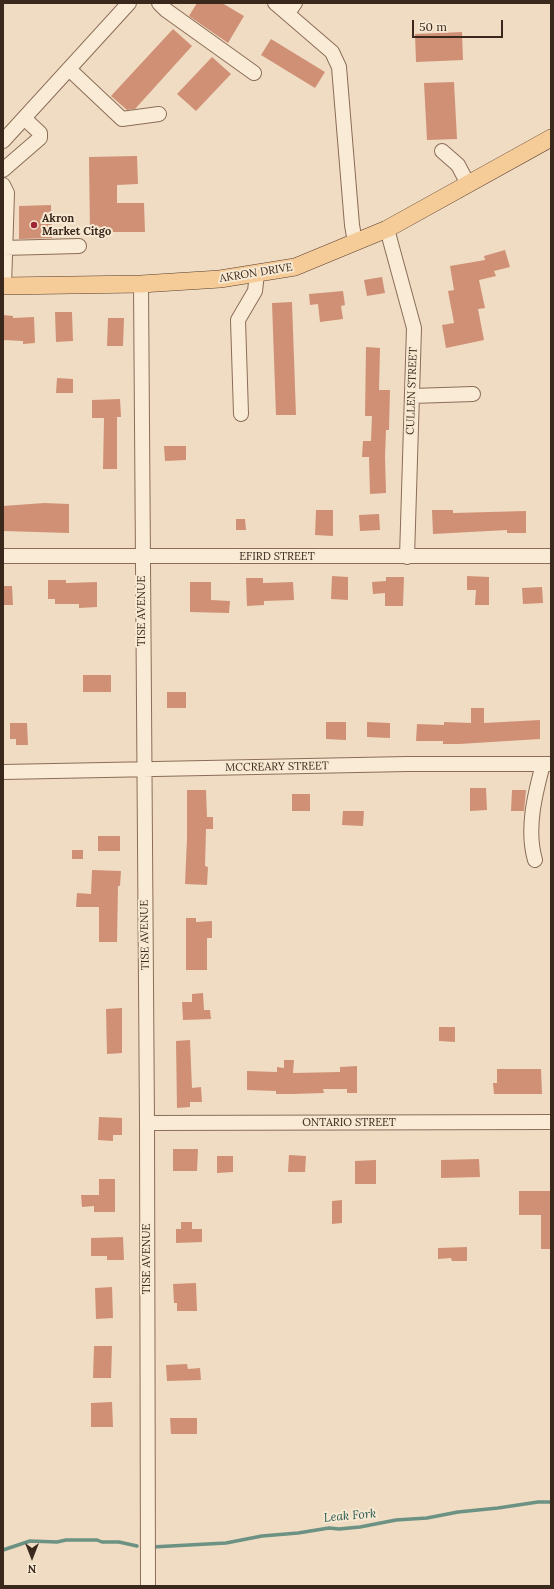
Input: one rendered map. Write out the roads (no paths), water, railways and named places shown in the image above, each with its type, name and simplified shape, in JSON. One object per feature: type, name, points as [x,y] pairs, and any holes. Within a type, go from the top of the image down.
[{"type":"main road","name":"AKRON DRIVE","points":[[4,286],[141,284],[220,279],[295,267],[387,229],[551,138]]},
{"type":"street","points":[[3,141],[129,3]]},
{"type":"street","points":[[159,3],[166,10],[254,73]]},
{"type":"street","points":[[275,3],[292,8],[332,52],[339,67],[352,224],[355,242]]},
{"type":"street","points":[[69,69],[122,119],[159,114]]},
{"type":"street","points":[[3,170],[40,138],[40,133],[24,118]]},
{"type":"street","points":[[442,151],[458,165],[468,184]]},
{"type":"street","points":[[3,185],[7,192],[4,248],[4,286]]},
{"type":"street","name":"CULLEN STREET","points":[[387,229],[414,328],[406,557]]},
{"type":"street","points":[[4,248],[79,246]]},
{"type":"street","points":[[241,414],[238,320],[255,291],[257,274]]},
{"type":"street","name":"TISE AVENUE","points":[[141,284],[143,769],[147,1124],[148,1586]]},
{"type":"street","points":[[412,396],[473,394]]},
{"type":"street","name":"EFIRD STREET","points":[[3,556],[551,556]]},
{"type":"street","name":"MCCREARY STREET","points":[[3,772],[408,764],[547,764]]},
{"type":"street","points":[[534,860],[531,846],[535,797],[547,764]]},
{"type":"street","name":"ONTARIO STREET","points":[[147,1124],[551,1122]]},
{"type":"waterway","name":"Leak Fork","points":[[152,1547],[226,1543],[262,1536],[298,1533],[329,1528],[339,1529],[360,1527],[396,1520],[427,1518],[458,1512],[538,1502],[551,1502]]},
{"type":"waterway","name":"Leak Fork","points":[[3,1550],[30,1541],[57,1542],[66,1540],[97,1540],[102,1542],[119,1542],[137,1546]]},
{"type":"place","name":"Akron Market Citgo","points":[[34,225]]}]
